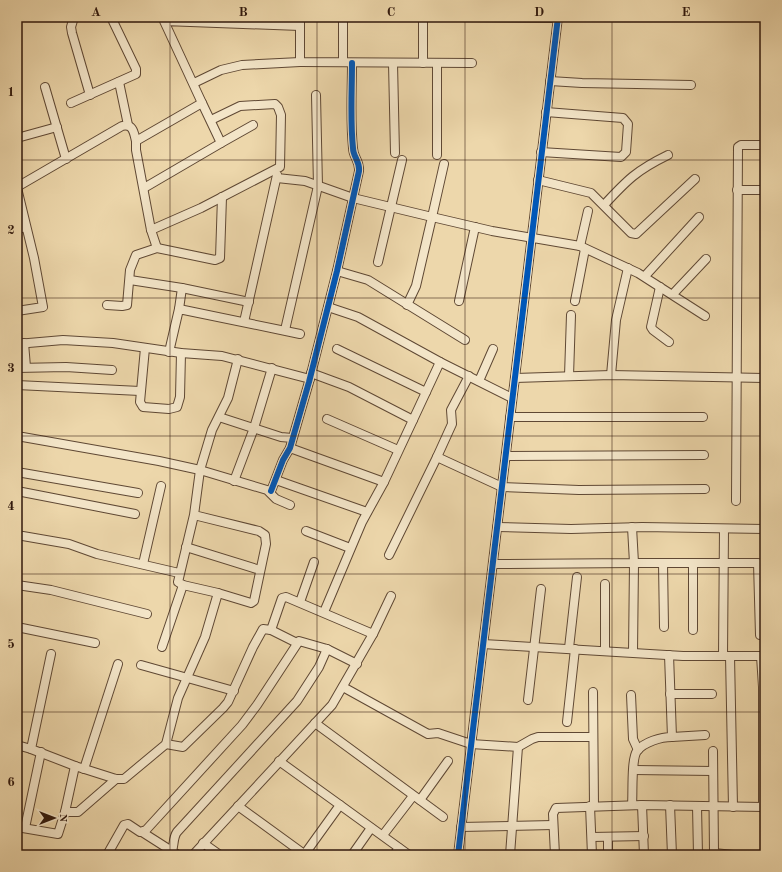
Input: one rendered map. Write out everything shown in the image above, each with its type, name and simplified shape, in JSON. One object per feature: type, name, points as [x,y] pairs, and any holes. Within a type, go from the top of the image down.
[{"type":"street","points":[[74,17],[71,27],[72,33],[90,95]]},
{"type":"street","points":[[71,103],[134,76],[136,72],[111,17]]},
{"type":"street","points":[[300,17],[300,62]]},
{"type":"street","points":[[271,491],[283,460],[290,448],[310,376],[337,271],[359,164],[353,150],[343,17]]},
{"type":"street","points":[[458,855],[558,17],[459,17]]},
{"type":"street","points":[[423,18],[423,63]]},
{"type":"street","points":[[221,143],[164,19],[300,26]]},
{"type":"street","points":[[194,83],[222,70],[242,65],[300,62],[472,63]]},
{"type":"street","points":[[393,63],[395,153]]},
{"type":"street","points":[[437,63],[437,155]]},
{"type":"street","points":[[550,81],[691,85]]},
{"type":"street","points":[[119,82],[128,125],[132,128],[136,141],[136,150],[144,188],[150,230],[157,248]]},
{"type":"street","points":[[45,86],[66,159]]},
{"type":"street","points":[[285,330],[318,186],[316,95]]},
{"type":"street","points":[[136,141],[202,103]]},
{"type":"street","points":[[211,120],[240,106],[275,104],[282,115],[282,154],[244,322]]},
{"type":"street","points":[[541,152],[621,157],[626,152],[628,124],[623,118],[546,112]]},
{"type":"street","points":[[17,311],[44,307],[17,188],[119,128],[128,125]]},
{"type":"street","points":[[144,188],[252,125]]},
{"type":"street","points":[[17,138],[57,127]]},
{"type":"street","points":[[736,501],[738,146],[765,145]]},
{"type":"street","points":[[604,205],[630,177],[668,154]]},
{"type":"street","points":[[378,262],[392,208],[402,160]]},
{"type":"street","points":[[407,305],[416,286],[444,164]]},
{"type":"street","points":[[150,230],[222,197],[279,168]]},
{"type":"street","points":[[277,178],[305,181],[353,198],[475,227],[531,236],[583,247],[645,276],[705,316]]},
{"type":"street","points":[[538,180],[587,191],[604,205],[632,233],[636,234],[695,179]]},
{"type":"street","points":[[737,190],[765,190]]},
{"type":"street","points":[[107,305],[127,305],[135,257],[157,248],[219,259],[221,253],[222,197]]},
{"type":"street","points":[[575,301],[588,211]]},
{"type":"street","points":[[645,276],[699,217]]},
{"type":"street","points":[[459,301],[475,227]]},
{"type":"street","points":[[17,229],[26,228]]},
{"type":"street","points":[[673,294],[706,259]]},
{"type":"street","points":[[611,375],[616,320],[628,268]]},
{"type":"street","points":[[337,271],[368,280],[465,340]]},
{"type":"street","points":[[130,280],[182,288],[249,302]]},
{"type":"street","points":[[660,287],[650,327],[668,342]]},
{"type":"street","points":[[170,352],[182,288]]},
{"type":"street","points":[[328,307],[358,317],[440,362],[512,398]]},
{"type":"street","points":[[179,309],[300,334]]},
{"type":"street","points":[[569,376],[571,315]]},
{"type":"street","points":[[26,367],[21,343],[63,340],[113,343],[170,352],[222,356],[310,376],[349,387],[412,420]]},
{"type":"street","points":[[145,348],[140,391],[140,402],[142,406],[169,409],[177,407],[180,397],[181,353]]},
{"type":"street","points":[[337,349],[426,392]]},
{"type":"street","points":[[479,381],[493,349]]},
{"type":"street","points":[[194,515],[262,533],[266,544],[252,603],[183,585],[178,582],[194,515],[200,470],[210,436],[228,398],[238,359]]},
{"type":"street","points":[[324,612],[350,548],[367,512],[384,482],[440,362]]},
{"type":"street","points":[[17,368],[66,367],[112,370]]},
{"type":"street","points":[[234,481],[254,428],[272,368]]},
{"type":"street","points":[[515,378],[611,375],[765,378]]},
{"type":"street","points":[[388,555],[438,457],[452,424],[451,410],[469,376]]},
{"type":"street","points":[[17,385],[140,391]]},
{"type":"street","points":[[219,416],[282,437],[292,438]]},
{"type":"street","points":[[510,417],[703,417]]},
{"type":"street","points":[[327,419],[398,450]]},
{"type":"street","points":[[17,436],[159,461],[200,470],[271,491],[276,499],[290,505]]},
{"type":"street","points":[[290,448],[384,482]]},
{"type":"street","points":[[506,456],[704,454]]},
{"type":"street","points":[[438,457],[502,487],[579,490],[706,489]]},
{"type":"street","points":[[17,472],[138,493]]},
{"type":"street","points":[[276,480],[367,512]]},
{"type":"street","points":[[143,564],[161,486]]},
{"type":"street","points":[[17,491],[135,514]]},
{"type":"street","points":[[497,527],[571,529],[632,527],[765,529]]},
{"type":"street","points":[[632,527],[634,562],[633,652]]},
{"type":"street","points":[[724,529],[733,807]]},
{"type":"street","points":[[306,531],[350,548]]},
{"type":"street","points":[[17,535],[69,544],[97,554],[180,573]]},
{"type":"street","points":[[186,547],[260,570]]},
{"type":"street","points":[[300,602],[314,562]]},
{"type":"street","points":[[493,564],[634,562],[762,563],[760,636]]},
{"type":"street","points":[[664,563],[664,627]]},
{"type":"street","points":[[692,563],[694,630]]},
{"type":"street","points":[[567,722],[577,577]]},
{"type":"street","points":[[605,584],[605,651]]},
{"type":"street","points":[[17,585],[51,590],[147,614]]},
{"type":"street","points":[[162,647],[183,585]]},
{"type":"street","points":[[528,700],[541,589]]},
{"type":"street","points":[[17,745],[116,779],[124,779],[128,776],[166,744],[178,698],[205,637],[218,593]]},
{"type":"street","points":[[193,855],[332,705],[357,664],[391,596]]},
{"type":"street","points":[[271,630],[282,598],[286,597],[373,634]]},
{"type":"street","points":[[17,627],[95,643]]},
{"type":"street","points":[[166,744],[180,748],[188,743],[223,708],[234,690],[259,633],[265,628],[297,643]]},
{"type":"street","points":[[142,832],[242,725],[258,705],[299,641],[304,641],[327,649],[357,664]]},
{"type":"street","points":[[483,644],[668,654],[763,656],[764,807],[713,807],[642,804],[556,808],[553,814],[554,855]]},
{"type":"street","points":[[173,854],[174,838],[177,832],[297,701],[327,649]]},
{"type":"street","points":[[31,749],[51,654]]},
{"type":"street","points":[[668,654],[672,737]]},
{"type":"street","points":[[84,769],[118,664]]},
{"type":"street","points":[[141,665],[234,690]]},
{"type":"street","points":[[343,688],[428,734],[438,734],[471,744],[518,747],[532,738],[538,737],[593,737]]},
{"type":"street","points":[[592,855],[593,692]]},
{"type":"street","points":[[670,694],[712,694]]},
{"type":"street","points":[[631,695],[633,739],[638,750]]},
{"type":"street","points":[[315,723],[443,817]]},
{"type":"street","points":[[632,805],[635,755],[638,750],[659,739],[705,735]]},
{"type":"street","points":[[510,855],[518,747]]},
{"type":"street","points":[[713,751],[714,853],[733,855]]},
{"type":"street","points":[[41,752],[21,828],[58,834],[65,812],[75,766]]},
{"type":"street","points":[[279,761],[371,828],[383,835],[397,852],[408,855]]},
{"type":"street","points":[[383,835],[448,761]]},
{"type":"street","points":[[634,770],[713,772]]},
{"type":"street","points":[[65,812],[78,812],[116,779]]},
{"type":"street","points":[[642,804],[644,855]]},
{"type":"street","points":[[238,806],[304,855],[340,805]]},
{"type":"street","points":[[670,805],[672,855]]},
{"type":"street","points":[[697,806],[698,855]]},
{"type":"street","points":[[107,855],[124,826],[128,824],[173,854]]},
{"type":"street","points":[[461,827],[553,825]]},
{"type":"street","points":[[352,855],[371,828]]},
{"type":"street","points":[[592,837],[644,836]]},
{"type":"street","points":[[608,837],[608,855]]},
{"type":"street","points":[[204,843],[220,855]]},
{"type":"cycle path","points":[[458,855],[558,17]]},
{"type":"cycle path","points":[[271,491],[283,460],[290,448],[309,382],[337,271],[359,171],[353,151],[352,137],[352,63]]}]
